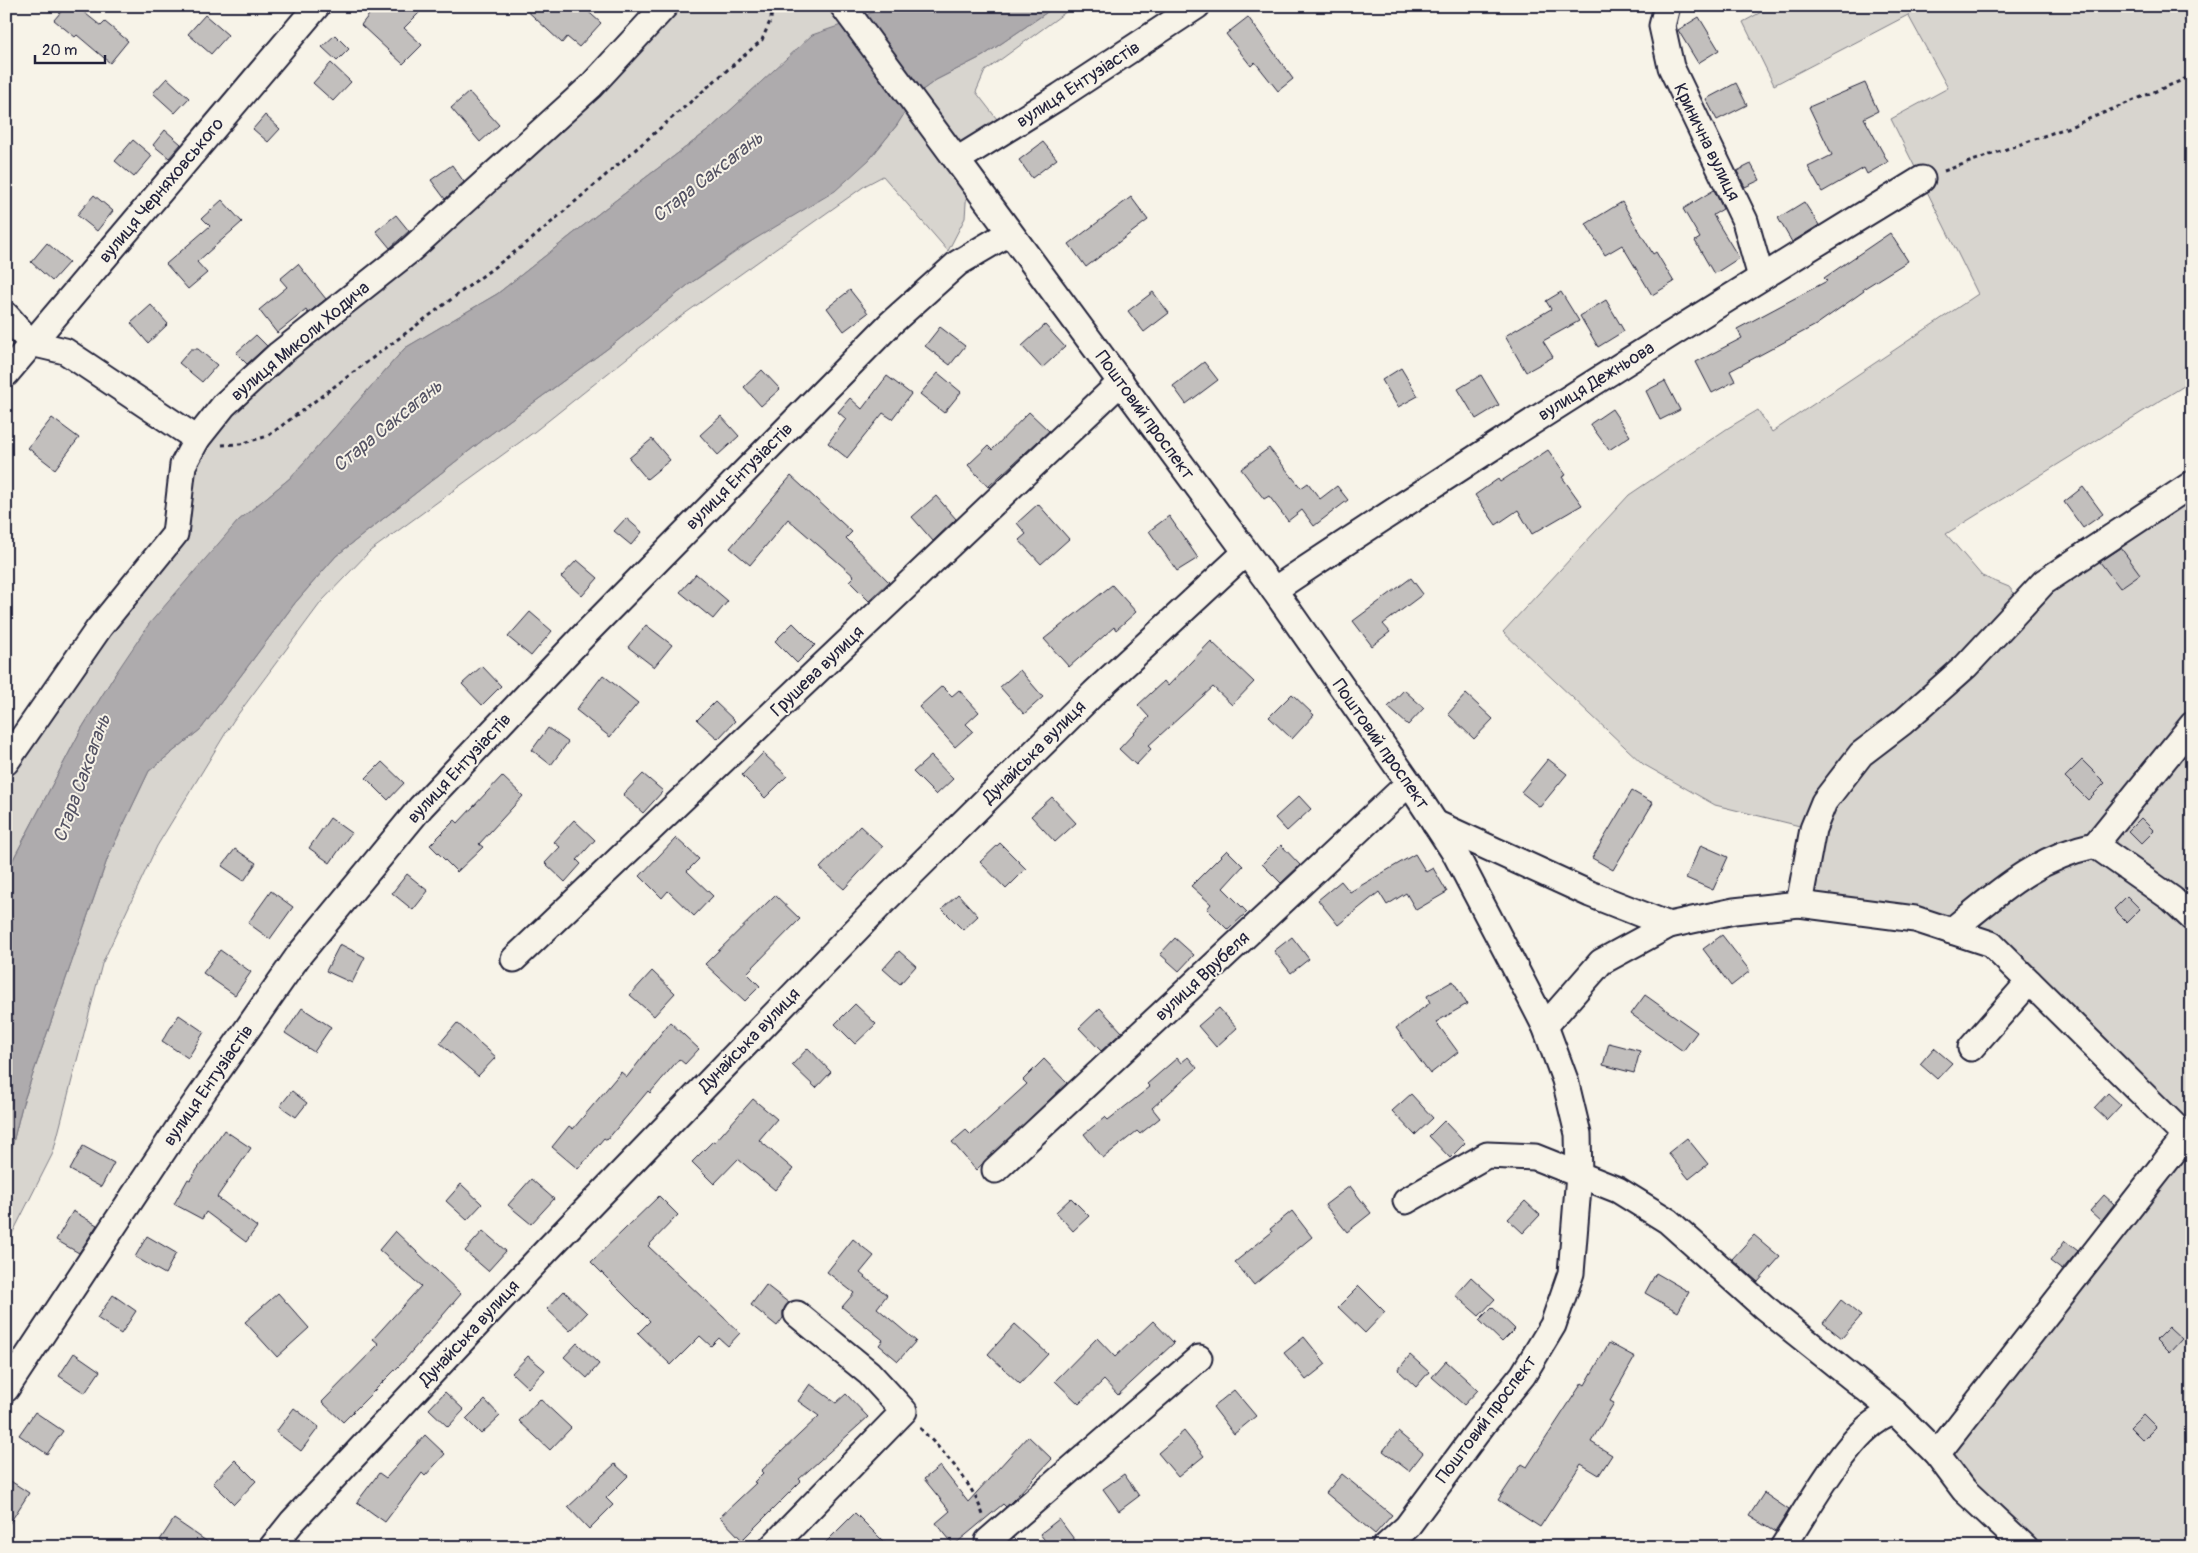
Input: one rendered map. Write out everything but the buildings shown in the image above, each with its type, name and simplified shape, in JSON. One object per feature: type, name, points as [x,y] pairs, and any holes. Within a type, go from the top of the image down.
[{"type":"street","name":"вулиця Черняховського","points":[[6,374],[317,6]]},
{"type":"street","name":"вулиця Миколи Ходича","points":[[6,762],[99,628],[175,534],[183,465],[197,439],[224,405],[279,354],[408,252],[591,86],[665,6]]},
{"type":"street","name":"вулиця Ентузіастів","points":[[957,160],[1060,96],[1197,6]]},
{"type":"street","name":"Кринична вулиця","points":[[1667,6],[1662,26],[1671,68],[1745,222],[1761,277]]},
{"type":"street","name":"Поштовий проспект","points":[[846,10],[1274,590],[1409,783],[1456,855],[1545,1026],[1565,1080],[1578,1134],[1579,1175],[1571,1273],[1553,1325],[1523,1375],[1484,1423],[1407,1527],[1385,1547]]},
{"type":"street","name":"вулиця Дежньова","points":[[1274,590],[1438,480],[1761,277],[1922,179]]},
{"type":"street","name":"вулиця Ентузіастів","points":[[6,1389],[187,1115],[299,956],[420,807],[587,632],[891,323],[958,263],[1009,233]]},
{"type":"street","points":[[6,316],[31,343],[65,351],[197,439]]},
{"type":"street","name":"Грушева вулиця","points":[[514,959],[1121,382]]},
{"type":"street","points":[[1799,904],[1812,829],[1824,802],[1860,754],[1903,722],[1966,666],[2044,582],[2192,484]]},
{"type":"street","name":"Дунайська вулиця","points":[[272,1547],[292,1522],[547,1250],[884,901],[1094,693],[1245,553]]},
{"type":"street","points":[[2095,846],[2192,725]]},
{"type":"street","name":"вулиця Врубеля","points":[[995,1170],[1409,783]]},
{"type":"street","points":[[1435,823],[1590,894],[1669,925]]},
{"type":"street","points":[[1951,931],[2018,877],[2067,851],[2095,846],[2113,856],[2172,899],[2192,918]]},
{"type":"street","points":[[1545,1026],[1601,962],[1669,925],[1734,912],[1799,904],[1915,919],[1990,944],[2188,1140],[1937,1454]]},
{"type":"street","points":[[1970,1048],[2029,982]]},
{"type":"street","points":[[1406,1200],[1487,1155],[1535,1157],[1618,1190],[1668,1221],[1764,1307],[1895,1412],[1937,1454],[1964,1490],[2025,1547]]},
{"type":"street","points":[[772,1547],[904,1411],[869,1373],[797,1314]]},
{"type":"street","points":[[988,1544],[1199,1358]]},
{"type":"street","points":[[1783,1547],[1835,1467],[1856,1440],[1877,1420],[1895,1412]]},
{"type":"path","points":[[197,439],[222,445],[240,444],[268,436],[532,239],[762,40],[770,19],[772,6]]},
{"type":"path","points":[[1922,179],[2072,126],[2192,76]]},
{"type":"path","points":[[904,1411],[952,1460],[977,1499],[986,1525],[988,1544]]},
{"type":"shaded area","points":[[665,6],[835,6],[847,23],[754,89],[710,129],[612,203],[497,294],[405,348],[290,478],[238,521],[116,673],[82,728],[6,873],[6,762],[175,534],[197,439]]},
{"type":"shaded area","points":[[1056,6],[1074,6],[985,71],[976,92],[1000,123],[956,145],[917,94],[936,80],[983,56]]},
{"type":"shaded area","points":[[1772,6],[2192,6],[2192,381],[1946,534],[1982,576],[2009,587],[2023,604],[2192,486],[2192,1547],[2025,1547],[1937,1454],[2185,1137],[1990,944],[1799,904],[1812,829],[1715,805],[1643,764],[1503,632],[1629,495],[1758,410],[1772,432],[1978,294],[1891,119],[1948,88],[1908,15],[1774,85],[1743,22]]},
{"type":"shaded area","points":[[907,107],[967,188],[965,218],[948,251],[883,176],[866,185],[666,327],[534,432],[370,551],[322,601],[233,721],[157,846],[102,964],[53,1153],[6,1246],[6,1171],[22,1106],[108,857],[149,771],[201,729],[295,603],[336,556],[488,436],[607,349],[688,285],[869,160],[897,125]]},
{"type":"water","name":"Стара Саксагань","points":[[880,6],[1056,6],[983,56],[936,80],[917,94],[897,125],[869,160],[835,191],[740,248],[688,285],[607,349],[488,436],[336,556],[295,603],[201,729],[149,771],[108,857],[22,1106],[6,1171],[6,873],[82,728],[149,624],[238,521],[290,478],[405,348],[497,294],[612,203],[710,129],[812,35],[847,23],[875,11]]}]
